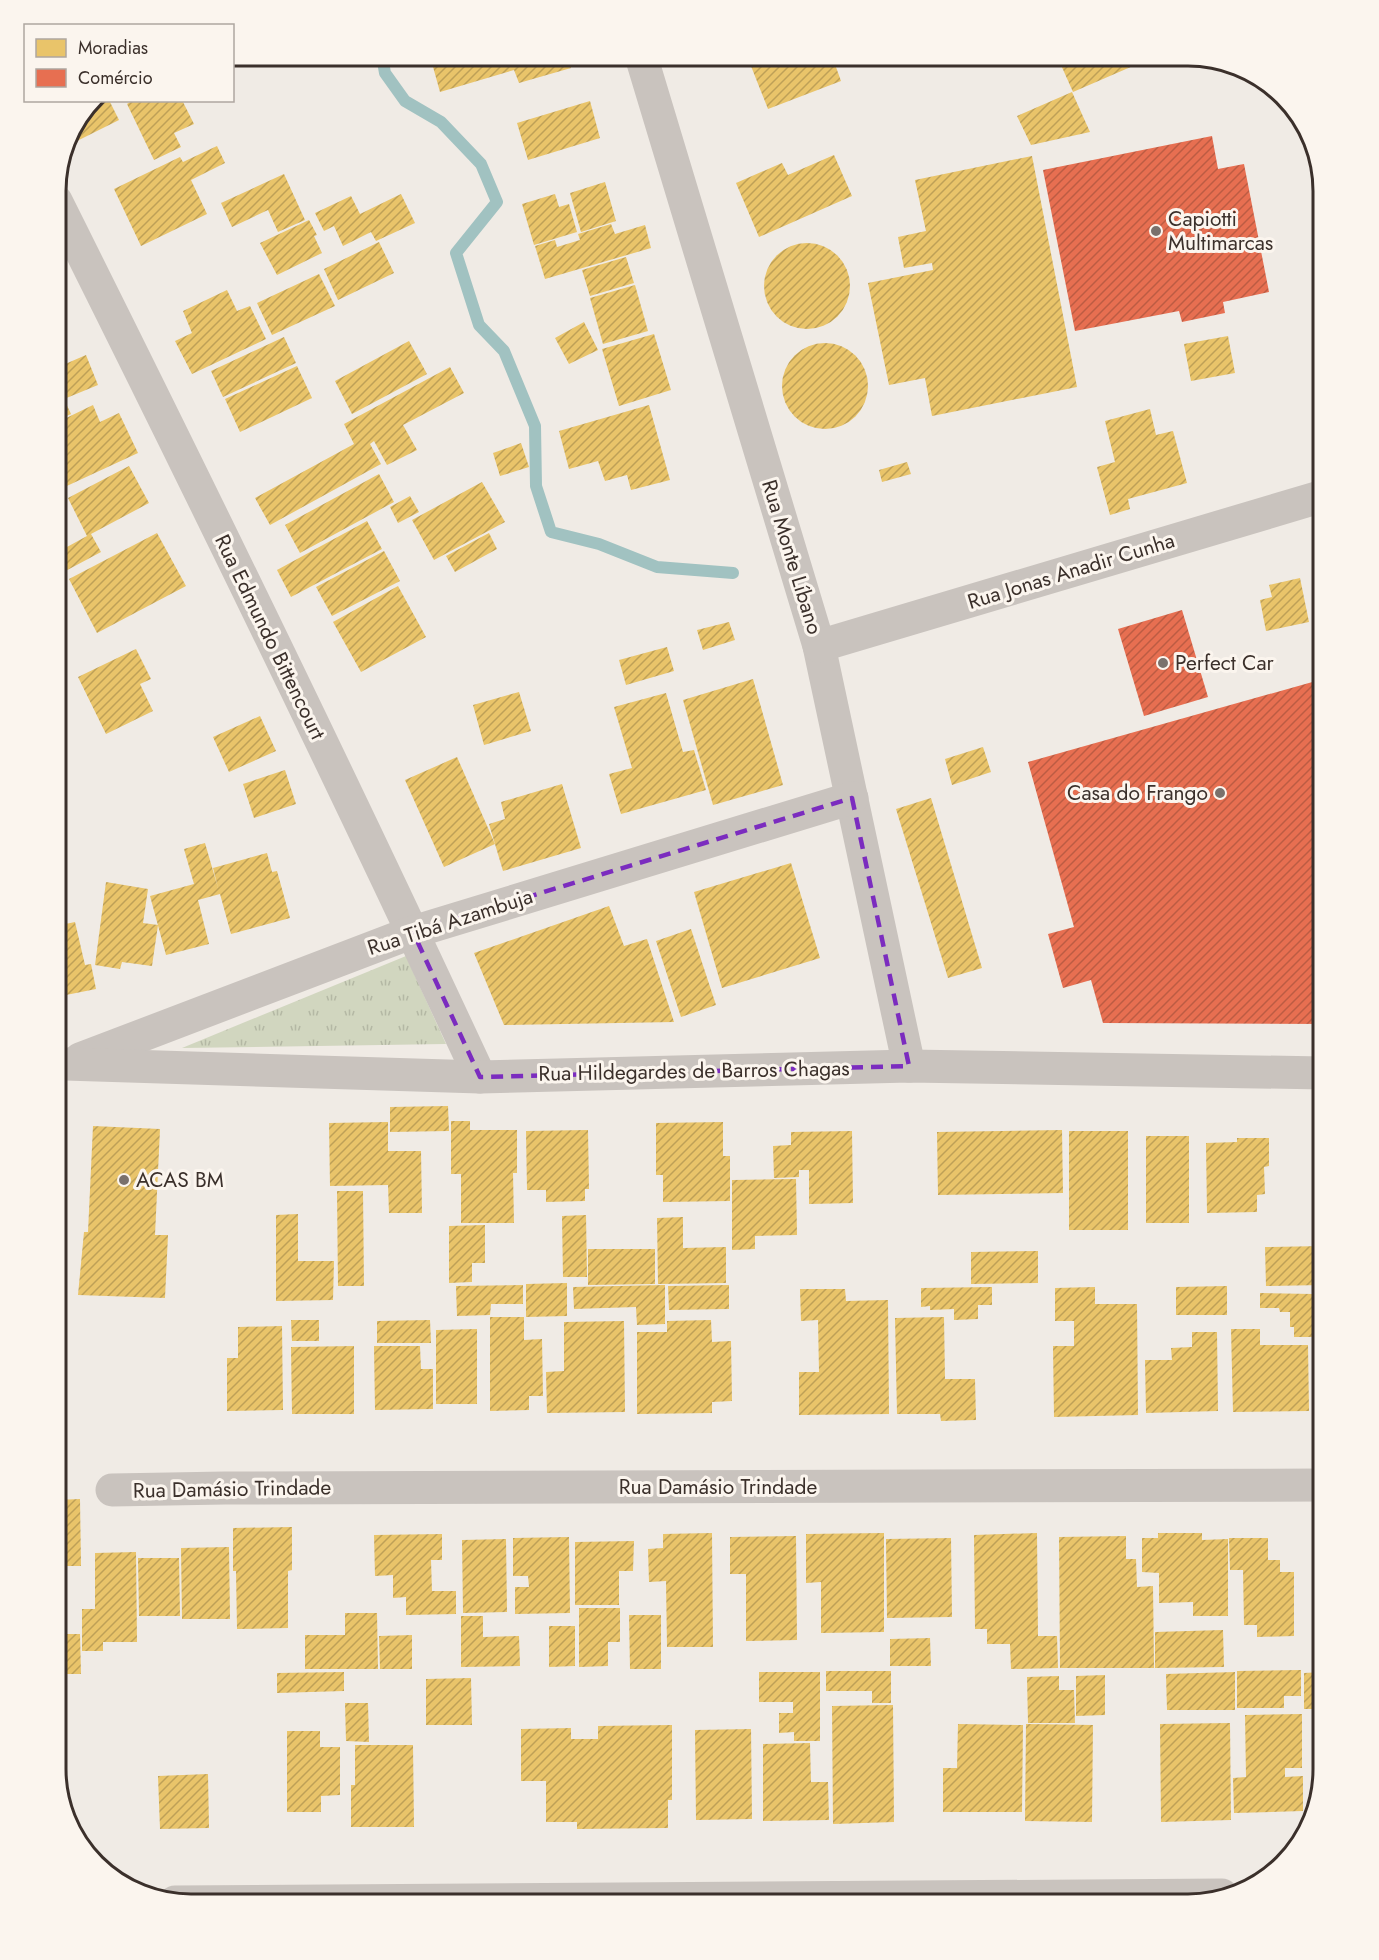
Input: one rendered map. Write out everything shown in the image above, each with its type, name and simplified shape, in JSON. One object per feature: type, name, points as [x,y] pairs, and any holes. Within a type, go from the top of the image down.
[{"type":"street","name":"Rua Monte Líbano","points":[[644,66],[819,646],[909,1066]]},
{"type":"street","name":"Rua Edmundo Bittencourt","points":[[66,221],[153,394],[413,932],[480,1077]]},
{"type":"street","name":"Rua Jonas Anadir Cunha","points":[[819,646],[1313,499]]},
{"type":"street","name":"Rua Tibá Azambuja","points":[[66,1064],[413,932],[852,798]]},
{"type":"street","name":"Rua Hildegardes de Barros Chagas","points":[[66,1066],[480,1077],[909,1066],[1313,1073]]},
{"type":"street","name":"Rua Damásio Trindade","points":[[112,1490],[261,1487],[1313,1485]]},
{"type":"highlighted area","points":[[852,798],[909,1066],[480,1077],[413,932]]},
{"type":"green space","points":[[406,956],[446,1044],[182,1048]]},
{"type":"building: Moradias","points":[[433,66],[570,66],[571,68],[519,83],[514,70],[440,92]]},
{"type":"building: Moradias","points":[[751,66],[836,66],[841,81],[768,109]]},
{"type":"building: Moradias","points":[[1061,66],[1133,66],[1073,92]]},
{"type":"building: Moradias","points":[[1072,92],[1090,132],[1031,145],[1017,116]]},
{"type":"building: Moradias","points":[[590,101],[600,138],[528,160],[517,123]]},
{"type":"building: Moradias","points":[[104,102],[110,102],[119,120],[76,142],[87,121]]},
{"type":"building: Moradias","points":[[130,102],[183,102],[194,124],[174,133],[181,147],[154,160],[127,104]]},
{"type":"building: Moradias","points":[[217,146],[225,163],[191,180],[207,214],[141,246],[114,189],[180,157],[183,162]]},
{"type":"building: Moradias","points":[[834,155],[852,196],[759,237],[736,183],[782,163],[788,175]]},
{"type":"building: Moradias","points":[[1032,156],[1077,387],[932,416],[925,378],[889,385],[868,283],[933,270],[932,263],[904,268],[898,237],[926,231],[915,180]]},
{"type":"building: Moradias","points":[[284,174],[305,220],[278,232],[268,210],[232,227],[221,203]]},
{"type":"building: Moradias","points":[[605,182],[616,221],[581,232],[570,193]]},
{"type":"building: Moradias","points":[[401,194],[415,223],[376,241],[371,232],[343,246],[334,226],[324,231],[315,213],[351,196],[360,214]]},
{"type":"building: Moradias","points":[[555,194],[559,207],[569,204],[577,232],[534,245],[522,204]]},
{"type":"building: Moradias","points":[[309,220],[317,235],[314,236],[322,253],[277,275],[260,243]]},
{"type":"building: Moradias","points":[[611,224],[615,234],[645,225],[651,248],[545,279],[535,246],[555,240],[557,247],[580,240],[578,234]]},
{"type":"building: Moradias","points":[[379,242],[394,273],[338,300],[324,269]]},
{"type":"building: Moradias","points":[[807,243],[823,247],[837,256],[846,270],[850,286],[846,302],[837,316],[823,325],[807,329],[791,325],[777,316],[768,302],[764,286],[768,270],[777,256],[791,247]]},
{"type":"building: Moradias","points":[[626,257],[634,283],[590,296],[582,270]]},
{"type":"building: Moradias","points":[[319,274],[335,306],[272,335],[257,303]]},
{"type":"building: Moradias","points":[[635,285],[648,331],[603,344],[590,298]]},
{"type":"building: Moradias","points":[[227,290],[237,311],[250,306],[266,339],[192,374],[175,341],[192,333],[183,311]]},
{"type":"building: Moradias","points":[[584,322],[598,350],[569,364],[555,338]]},
{"type":"building: Moradias","points":[[654,334],[671,390],[619,406],[602,349]]},
{"type":"building: Moradias","points":[[1228,336],[1235,373],[1191,381],[1184,344]]},
{"type":"building: Moradias","points":[[284,337],[296,363],[223,397],[211,371]]},
{"type":"building: Moradias","points":[[409,341],[427,374],[352,414],[335,381]]},
{"type":"building: Moradias","points":[[825,343],[841,347],[855,356],[864,370],[868,386],[864,402],[855,416],[841,425],[825,429],[809,425],[795,416],[786,402],[782,386],[786,370],[795,356],[809,347]]},
{"type":"building: Moradias","points":[[86,355],[98,385],[66,398],[66,364]]},
{"type":"building: Moradias","points":[[297,366],[312,398],[240,432],[225,399]]},
{"type":"building: Moradias","points":[[450,367],[464,393],[403,425],[417,450],[387,465],[374,441],[370,444],[381,464],[270,525],[255,498],[354,444],[344,424]]},
{"type":"building: Moradias","points":[[66,403],[71,414],[66,416]]},
{"type":"building: Moradias","points":[[93,405],[100,422],[119,413],[138,453],[66,486],[66,418]]},
{"type":"building: Moradias","points":[[649,405],[670,480],[631,490],[627,475],[605,481],[598,461],[569,469],[559,431]]},
{"type":"building: Moradias","points":[[1150,409],[1156,435],[1173,431],[1187,483],[1128,499],[1130,509],[1110,515],[1097,467],[1115,462],[1105,421]]},
{"type":"building: Moradias","points":[[521,443],[529,467],[500,476],[493,453]]},
{"type":"building: Moradias","points":[[907,462],[911,474],[882,482],[879,470]]},
{"type":"building: Moradias","points":[[129,466],[149,503],[91,534],[101,552],[66,571],[66,548],[87,536],[68,498]]},
{"type":"building: Moradias","points":[[379,474],[394,502],[300,553],[285,525]]},
{"type":"building: Moradias","points":[[482,482],[505,522],[434,560],[412,520]]},
{"type":"building: Moradias","points":[[410,496],[419,512],[398,523],[390,507]]},
{"type":"building: Moradias","points":[[367,521],[382,549],[291,597],[277,570]]},
{"type":"building: Moradias","points":[[157,533],[186,586],[97,633],[69,579]]},
{"type":"building: Moradias","points":[[489,533],[497,549],[455,572],[446,556]]},
{"type":"building: Moradias","points":[[384,551],[400,581],[332,616],[316,587]]},
{"type":"building: Moradias","points":[[1300,578],[1309,622],[1266,631],[1260,600],[1272,597],[1269,585]]},
{"type":"building: Moradias","points":[[398,586],[426,637],[361,672],[333,622]]},
{"type":"building: Moradias","points":[[729,622],[735,640],[703,650],[697,630]]},
{"type":"building: Moradias","points":[[667,647],[674,671],[626,685],[619,660]]},
{"type":"building: Moradias","points":[[136,649],[151,679],[140,684],[153,711],[106,734],[78,677]]},
{"type":"building: Moradias","points":[[753,679],[783,785],[713,805],[683,700]]},
{"type":"building: Moradias","points":[[519,692],[531,731],[484,745],[473,705]]},
{"type":"building: Moradias","points":[[666,693],[683,752],[694,750],[706,790],[621,814],[609,774],[632,768],[614,707]]},
{"type":"building: Moradias","points":[[260,716],[276,751],[229,772],[213,737]]},
{"type":"building: Moradias","points":[[983,747],[991,772],[952,785],[945,759]]},
{"type":"building: Moradias","points":[[457,757],[495,844],[444,867],[405,780]]},
{"type":"building: Moradias","points":[[285,770],[296,804],[254,818],[243,784]]},
{"type":"building: Moradias","points":[[562,784],[581,848],[503,871],[489,824],[505,819],[501,802]]},
{"type":"building: Moradias","points":[[931,798],[982,968],[948,978],[896,809]]},
{"type":"building: Moradias","points":[[205,843],[218,888],[213,868],[267,853],[272,872],[277,871],[290,918],[231,934],[220,894],[198,900],[209,944],[166,955],[150,896],[194,884],[184,849]]},
{"type":"building: Moradias","points":[[791,863],[820,958],[722,988],[694,892]]},
{"type":"building: Moradias","points":[[106,882],[148,889],[143,923],[158,925],[152,966],[122,962],[120,969],[95,965]]},
{"type":"building: Moradias","points":[[609,906],[624,946],[647,939],[674,1022],[504,1025],[474,953]]},
{"type":"building: Moradias","points":[[75,922],[85,965],[91,964],[96,989],[66,995],[66,924]]},
{"type":"building: Moradias","points":[[691,929],[716,1005],[681,1017],[656,941]]},
{"type":"building: Moradias","points":[[448,1106],[449,1131],[390,1132],[390,1107]]},
{"type":"building: Moradias","points":[[451,1121],[470,1121],[470,1130],[517,1130],[517,1173],[513,1173],[514,1223],[461,1223],[461,1174],[451,1174]]},
{"type":"building: Moradias","points":[[388,1122],[388,1151],[421,1151],[422,1213],[389,1213],[388,1185],[330,1186],[329,1123]]},
{"type":"building: Moradias","points":[[723,1122],[723,1156],[730,1156],[730,1201],[663,1202],[663,1175],[656,1175],[656,1123]]},
{"type":"building: Moradias","name":"ACAS BM","points":[[93,1126],[160,1129],[155,1235],[168,1235],[165,1298],[78,1295],[84,1232],[88,1232]]},
{"type":"building: Moradias","points":[[588,1130],[589,1189],[585,1189],[585,1201],[546,1202],[546,1190],[527,1190],[526,1131]]},
{"type":"building: Moradias","points":[[1062,1130],[1063,1193],[938,1195],[937,1132]]},
{"type":"building: Moradias","points":[[852,1131],[853,1203],[809,1204],[809,1170],[799,1170],[799,1177],[774,1178],[773,1146],[791,1145],[791,1132]]},
{"type":"building: Moradias","points":[[1069,1131],[1128,1131],[1128,1230],[1069,1230]]},
{"type":"building: Moradias","points":[[1146,1136],[1189,1136],[1189,1223],[1146,1223]]},
{"type":"building: Moradias","points":[[1237,1138],[1269,1138],[1269,1166],[1264,1167],[1265,1194],[1257,1195],[1257,1212],[1207,1213],[1206,1143],[1237,1142]]},
{"type":"building: Moradias","points":[[796,1179],[797,1235],[755,1236],[755,1249],[732,1250],[732,1180]]},
{"type":"building: Moradias","points":[[337,1191],[363,1191],[364,1286],[338,1286]]},
{"type":"building: Moradias","points":[[298,1214],[298,1261],[334,1261],[333,1300],[276,1301],[276,1215]]},
{"type":"building: Moradias","points":[[586,1215],[587,1277],[563,1277],[562,1216]]},
{"type":"building: Moradias","points":[[683,1217],[683,1248],[726,1247],[726,1283],[658,1284],[657,1218]]},
{"type":"building: Moradias","points":[[485,1225],[485,1263],[472,1263],[472,1282],[449,1283],[449,1226]]},
{"type":"building: Moradias","points":[[1313,1246],[1313,1285],[1266,1286],[1265,1247]]},
{"type":"building: Moradias","points":[[588,1249],[655,1249],[655,1284],[588,1285]]},
{"type":"building: Moradias","points":[[1038,1251],[1038,1283],[971,1284],[971,1252]]},
{"type":"building: Moradias","points":[[567,1283],[567,1316],[526,1317],[526,1284]]},
{"type":"building: Moradias","points":[[523,1285],[523,1304],[491,1304],[490,1315],[457,1316],[456,1286]]},
{"type":"building: Moradias","points":[[665,1285],[665,1324],[637,1325],[636,1307],[574,1309],[573,1287]]},
{"type":"building: Moradias","points":[[729,1285],[729,1309],[669,1310],[668,1286]]},
{"type":"building: Moradias","points":[[1227,1286],[1227,1315],[1176,1315],[1176,1287]]},
{"type":"building: Moradias","points":[[992,1287],[992,1305],[978,1305],[978,1319],[954,1320],[954,1309],[930,1310],[930,1306],[921,1307],[921,1288]]},
{"type":"building: Moradias","points":[[1095,1287],[1095,1304],[1137,1304],[1138,1415],[1054,1417],[1053,1346],[1074,1346],[1074,1321],[1055,1321],[1055,1288]]},
{"type":"building: Moradias","points":[[800,1289],[845,1289],[846,1301],[888,1300],[889,1414],[799,1415],[799,1372],[819,1372],[818,1320],[801,1321]]},
{"type":"building: Moradias","points":[[1260,1293],[1313,1294],[1313,1337],[1294,1337],[1294,1327],[1290,1327],[1290,1312],[1280,1312],[1279,1308],[1260,1308]]},
{"type":"building: Moradias","points":[[490,1317],[524,1317],[524,1340],[542,1339],[543,1396],[529,1396],[529,1410],[490,1411]]},
{"type":"building: Moradias","points":[[944,1317],[945,1379],[975,1379],[976,1420],[941,1421],[940,1414],[897,1414],[895,1318]]},
{"type":"building: Moradias","points":[[291,1320],[319,1320],[319,1341],[292,1341]]},
{"type":"building: Moradias","points":[[430,1320],[431,1343],[377,1343],[377,1321]]},
{"type":"building: Moradias","points":[[711,1320],[712,1342],[731,1341],[732,1401],[712,1402],[712,1413],[637,1414],[637,1332],[667,1332],[667,1321]]},
{"type":"building: Moradias","points":[[624,1321],[625,1412],[547,1413],[546,1372],[564,1371],[564,1322]]},
{"type":"building: Moradias","points":[[282,1326],[283,1410],[227,1411],[227,1358],[238,1358],[238,1327]]},
{"type":"building: Moradias","points":[[477,1329],[477,1404],[436,1404],[436,1330]]},
{"type":"building: Moradias","points":[[1231,1329],[1260,1329],[1260,1345],[1308,1345],[1309,1411],[1233,1412]]},
{"type":"building: Moradias","points":[[1192,1332],[1217,1332],[1218,1411],[1146,1413],[1145,1360],[1172,1360],[1171,1348],[1192,1347]]},
{"type":"building: Moradias","points":[[354,1346],[354,1414],[292,1414],[291,1347]]},
{"type":"building: Moradias","points":[[374,1346],[420,1346],[421,1369],[433,1369],[433,1409],[375,1410]]},
{"type":"building: Moradias","points":[[80,1499],[81,1566],[66,1566],[66,1500]]},
{"type":"building: Moradias","points":[[292,1527],[292,1570],[288,1571],[288,1628],[237,1629],[233,1528]]},
{"type":"building: Moradias","points":[[712,1533],[713,1647],[667,1647],[666,1581],[649,1582],[648,1549],[663,1548],[663,1534]]},
{"type":"building: Moradias","points":[[884,1533],[884,1632],[821,1633],[821,1582],[806,1583],[806,1534]]},
{"type":"building: Moradias","points":[[1037,1533],[1038,1636],[1057,1636],[1058,1668],[1011,1669],[1010,1644],[987,1644],[987,1629],[975,1629],[974,1535]]},
{"type":"building: Moradias","points":[[1158,1533],[1202,1533],[1202,1540],[1228,1539],[1228,1616],[1193,1616],[1193,1602],[1159,1603],[1159,1573],[1142,1572],[1142,1538],[1158,1538]]},
{"type":"building: Moradias","points":[[442,1534],[442,1560],[431,1560],[432,1591],[456,1591],[456,1614],[406,1615],[406,1597],[393,1598],[393,1575],[375,1576],[374,1535]]},
{"type":"building: Moradias","points":[[796,1536],[797,1640],[746,1641],[746,1574],[730,1574],[730,1537]]},
{"type":"building: Moradias","points":[[1126,1536],[1126,1559],[1136,1559],[1137,1587],[1153,1586],[1154,1668],[1060,1668],[1059,1537]]},
{"type":"building: Moradias","points":[[569,1537],[570,1613],[515,1614],[515,1587],[529,1587],[528,1576],[513,1576],[513,1538]]},
{"type":"building: Moradias","points":[[951,1538],[952,1617],[887,1618],[886,1539]]},
{"type":"building: Moradias","points":[[1229,1538],[1268,1538],[1268,1560],[1280,1560],[1280,1572],[1294,1572],[1294,1636],[1257,1637],[1257,1625],[1244,1625],[1243,1570],[1230,1570]]},
{"type":"building: Moradias","points":[[506,1539],[507,1612],[463,1613],[462,1540]]},
{"type":"building: Moradias","points":[[634,1541],[633,1571],[619,1571],[619,1605],[575,1605],[575,1542]]},
{"type":"building: Moradias","points":[[229,1547],[230,1619],[182,1619],[181,1548]]},
{"type":"building: Moradias","points":[[136,1552],[137,1642],[103,1642],[103,1651],[82,1651],[82,1609],[95,1609],[95,1553]]},
{"type":"building: Moradias","points":[[138,1558],[179,1558],[180,1616],[139,1616]]},
{"type":"building: Moradias","points":[[579,1608],[620,1608],[620,1642],[608,1642],[608,1666],[579,1667]]},
{"type":"building: Moradias","points":[[345,1613],[377,1613],[378,1669],[305,1669],[305,1635],[345,1635]]},
{"type":"building: Moradias","points":[[629,1615],[661,1615],[661,1669],[630,1669]]},
{"type":"building: Moradias","points":[[461,1616],[483,1616],[483,1637],[519,1636],[520,1666],[461,1667]]},
{"type":"building: Moradias","points":[[549,1626],[575,1626],[575,1666],[549,1667]]},
{"type":"building: Moradias","points":[[1223,1630],[1224,1667],[1155,1668],[1155,1632]]},
{"type":"building: Moradias","points":[[66,1634],[80,1634],[81,1674],[66,1674]]},
{"type":"building: Moradias","points":[[412,1635],[412,1669],[380,1669],[379,1636]]},
{"type":"building: Moradias","points":[[930,1638],[931,1666],[890,1666],[890,1639]]},
{"type":"building: Moradias","points":[[1301,1670],[1301,1696],[1284,1696],[1284,1708],[1237,1708],[1237,1671]]},
{"type":"building: Moradias","points":[[826,1671],[891,1671],[891,1703],[872,1703],[872,1691],[826,1691]]},
{"type":"building: Moradias","points":[[344,1672],[344,1691],[277,1693],[277,1673]]},
{"type":"building: Moradias","points":[[759,1672],[820,1672],[820,1741],[794,1741],[794,1732],[779,1733],[779,1713],[793,1713],[793,1702],[759,1702]]},
{"type":"building: Moradias","points":[[1235,1672],[1235,1710],[1167,1710],[1166,1674]]},
{"type":"building: Moradias","points":[[1304,1673],[1313,1673],[1313,1709],[1304,1709]]},
{"type":"building: Moradias","points":[[1105,1675],[1105,1715],[1076,1716],[1076,1676]]},
{"type":"building: Moradias","points":[[1059,1676],[1059,1690],[1074,1690],[1075,1723],[1028,1723],[1027,1677]]},
{"type":"building: Moradias","points":[[471,1678],[472,1725],[426,1725],[426,1679]]},
{"type":"building: Moradias","points":[[345,1703],[368,1703],[369,1742],[346,1741]]},
{"type":"building: Moradias","points":[[893,1705],[894,1822],[833,1824],[832,1706]]},
{"type":"building: Moradias","points":[[1302,1714],[1302,1768],[1285,1768],[1285,1777],[1303,1776],[1303,1811],[1234,1813],[1233,1778],[1246,1777],[1245,1715]]},
{"type":"building: Moradias","points":[[1230,1723],[1231,1820],[1161,1822],[1160,1724]]},
{"type":"building: Moradias","points":[[958,1724],[1023,1725],[1022,1812],[943,1812],[943,1768],[957,1768]]},
{"type":"building: Moradias","points":[[1026,1724],[1093,1725],[1092,1822],[1025,1821]]},
{"type":"building: Moradias","points":[[672,1725],[672,1800],[668,1800],[668,1828],[577,1829],[577,1822],[546,1822],[546,1781],[521,1781],[521,1729],[571,1728],[571,1739],[598,1739],[598,1726]]},
{"type":"building: Moradias","points":[[751,1729],[752,1819],[696,1820],[695,1730]]},
{"type":"building: Moradias","points":[[287,1731],[320,1731],[320,1747],[340,1747],[340,1795],[321,1796],[321,1812],[287,1812]]},
{"type":"building: Moradias","points":[[810,1743],[811,1782],[828,1782],[829,1820],[763,1821],[763,1744]]},
{"type":"building: Moradias","points":[[355,1745],[413,1745],[414,1827],[351,1827],[351,1785],[355,1785]]},
{"type":"building: Moradias","points":[[208,1774],[209,1828],[160,1829],[158,1776]]},
{"type":"building: Comércio","name":"Capiotti Multimarcas","points":[[1212,136],[1218,169],[1244,164],[1269,292],[1223,302],[1225,313],[1182,322],[1179,311],[1075,331],[1043,170]]},
{"type":"building: Comércio","name":"Perfect Car","points":[[1182,610],[1208,697],[1144,716],[1118,629]]},
{"type":"building: Comércio","points":[[1313,682],[1313,1024],[1103,1023],[1091,980],[1063,988],[1048,934],[1074,927],[1028,762]]},
{"type":"waterway","points":[[384,66],[385,73],[405,101],[441,122],[481,164],[497,202],[456,253],[479,325],[504,351],[535,426],[536,486],[551,532],[599,544],[657,567],[733,573]]},
{"type":"place","name":"Capiotti Multimarcas","points":[[1156,231]]},
{"type":"place","name":"Perfect Car","points":[[1163,663]]},
{"type":"place","name":"Casa do Frango","points":[[1220,793]]},
{"type":"place","name":"ACAS BM","points":[[124,1180]]}]
